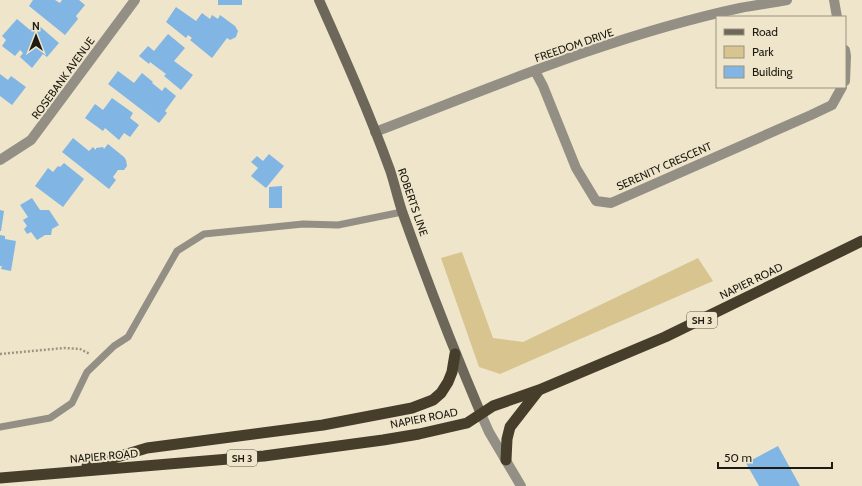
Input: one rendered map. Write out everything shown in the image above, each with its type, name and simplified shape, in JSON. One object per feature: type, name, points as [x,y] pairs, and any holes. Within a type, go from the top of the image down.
[{"type":"highway","name":"NAPIER ROAD","points":[[0,478],[264,456],[419,434],[467,423],[493,406],[539,390],[665,337],[862,241]]},
{"type":"highway","points":[[63,473],[147,448],[323,425],[412,408],[433,400],[441,393],[452,372],[455,354]]},
{"type":"highway","points":[[506,460],[507,439],[510,427],[539,390]]},
{"type":"main road","name":"ROBERTS LINE","points":[[319,0],[375,132],[390,172],[402,212],[455,354],[481,414]]},
{"type":"street","name":"ROSEBANK AVENUE","points":[[0,160],[31,140],[135,0]]},
{"type":"street","name":"FREEDOM DRIVE","points":[[375,132],[601,47],[681,23],[740,8],[787,0]]},
{"type":"street","points":[[834,0],[837,16]]},
{"type":"street","name":"SERENITY CRESCENT","points":[[535,71],[543,86],[576,168],[596,201],[611,203],[818,112],[832,105],[841,88]]},
{"type":"street","points":[[481,414],[489,432],[521,486]]},
{"type":"lane","points":[[0,427],[50,418],[72,403],[87,372],[114,346],[128,337],[177,251],[204,234],[303,224],[338,225],[402,212]]},
{"type":"path","points":[[0,354],[64,348],[80,349],[100,359]]},
{"type":"green space","points":[[462,252],[493,338],[523,342],[698,258],[713,281],[500,374],[479,367],[441,258]]},
{"type":"building","points":[[33,0],[55,0],[60,3],[62,0],[79,0],[85,5],[76,16],[78,19],[65,35],[29,6]]},
{"type":"building","points":[[218,0],[242,0],[242,5],[218,5]]},
{"type":"building","points":[[176,7],[196,21],[202,13],[210,19],[212,15],[218,19],[220,15],[235,26],[238,31],[236,37],[230,40],[227,38],[212,58],[190,40],[192,38],[188,35],[186,38],[166,22]]},
{"type":"building","points":[[17,19],[30,30],[36,23],[59,43],[47,57],[43,54],[32,68],[20,57],[23,53],[20,50],[15,56],[2,46],[6,40],[2,36]]},
{"type":"building","points":[[168,34],[185,48],[174,61],[193,75],[181,90],[164,76],[166,74],[139,56],[148,46],[154,51]]},
{"type":"building","points":[[118,71],[134,83],[142,73],[162,91],[165,87],[176,96],[165,111],[167,113],[159,123],[108,84]]},
{"type":"building","points":[[0,74],[8,80],[11,76],[26,87],[12,105],[0,96]]},
{"type":"building","points":[[112,98],[133,113],[130,118],[139,125],[130,137],[124,133],[119,140],[105,128],[103,131],[85,118],[95,104],[103,110]]},
{"type":"building","points":[[73,138],[89,151],[93,147],[96,150],[96,148],[103,147],[104,149],[108,144],[124,157],[127,166],[124,170],[118,170],[113,177],[116,180],[109,189],[62,152]]},
{"type":"building","points":[[269,154],[284,166],[266,188],[251,176],[258,168],[251,162],[257,156],[263,161]]},
{"type":"building","points":[[64,163],[84,179],[63,207],[35,186],[48,168],[53,172],[58,166],[60,167]]},
{"type":"building","points":[[282,186],[282,208],[269,208],[269,187]]},
{"type":"building","points":[[32,198],[40,210],[49,210],[59,225],[52,229],[51,235],[45,235],[37,240],[31,232],[27,234],[24,229],[27,226],[23,220],[28,217],[20,205]]},
{"type":"building","points":[[0,210],[4,211],[1,231],[0,231]]},
{"type":"building","points":[[0,235],[5,236],[5,239],[16,241],[11,271],[1,269],[2,266],[0,266]]},
{"type":"building","points":[[778,446],[800,486],[759,486],[746,463]]}]
